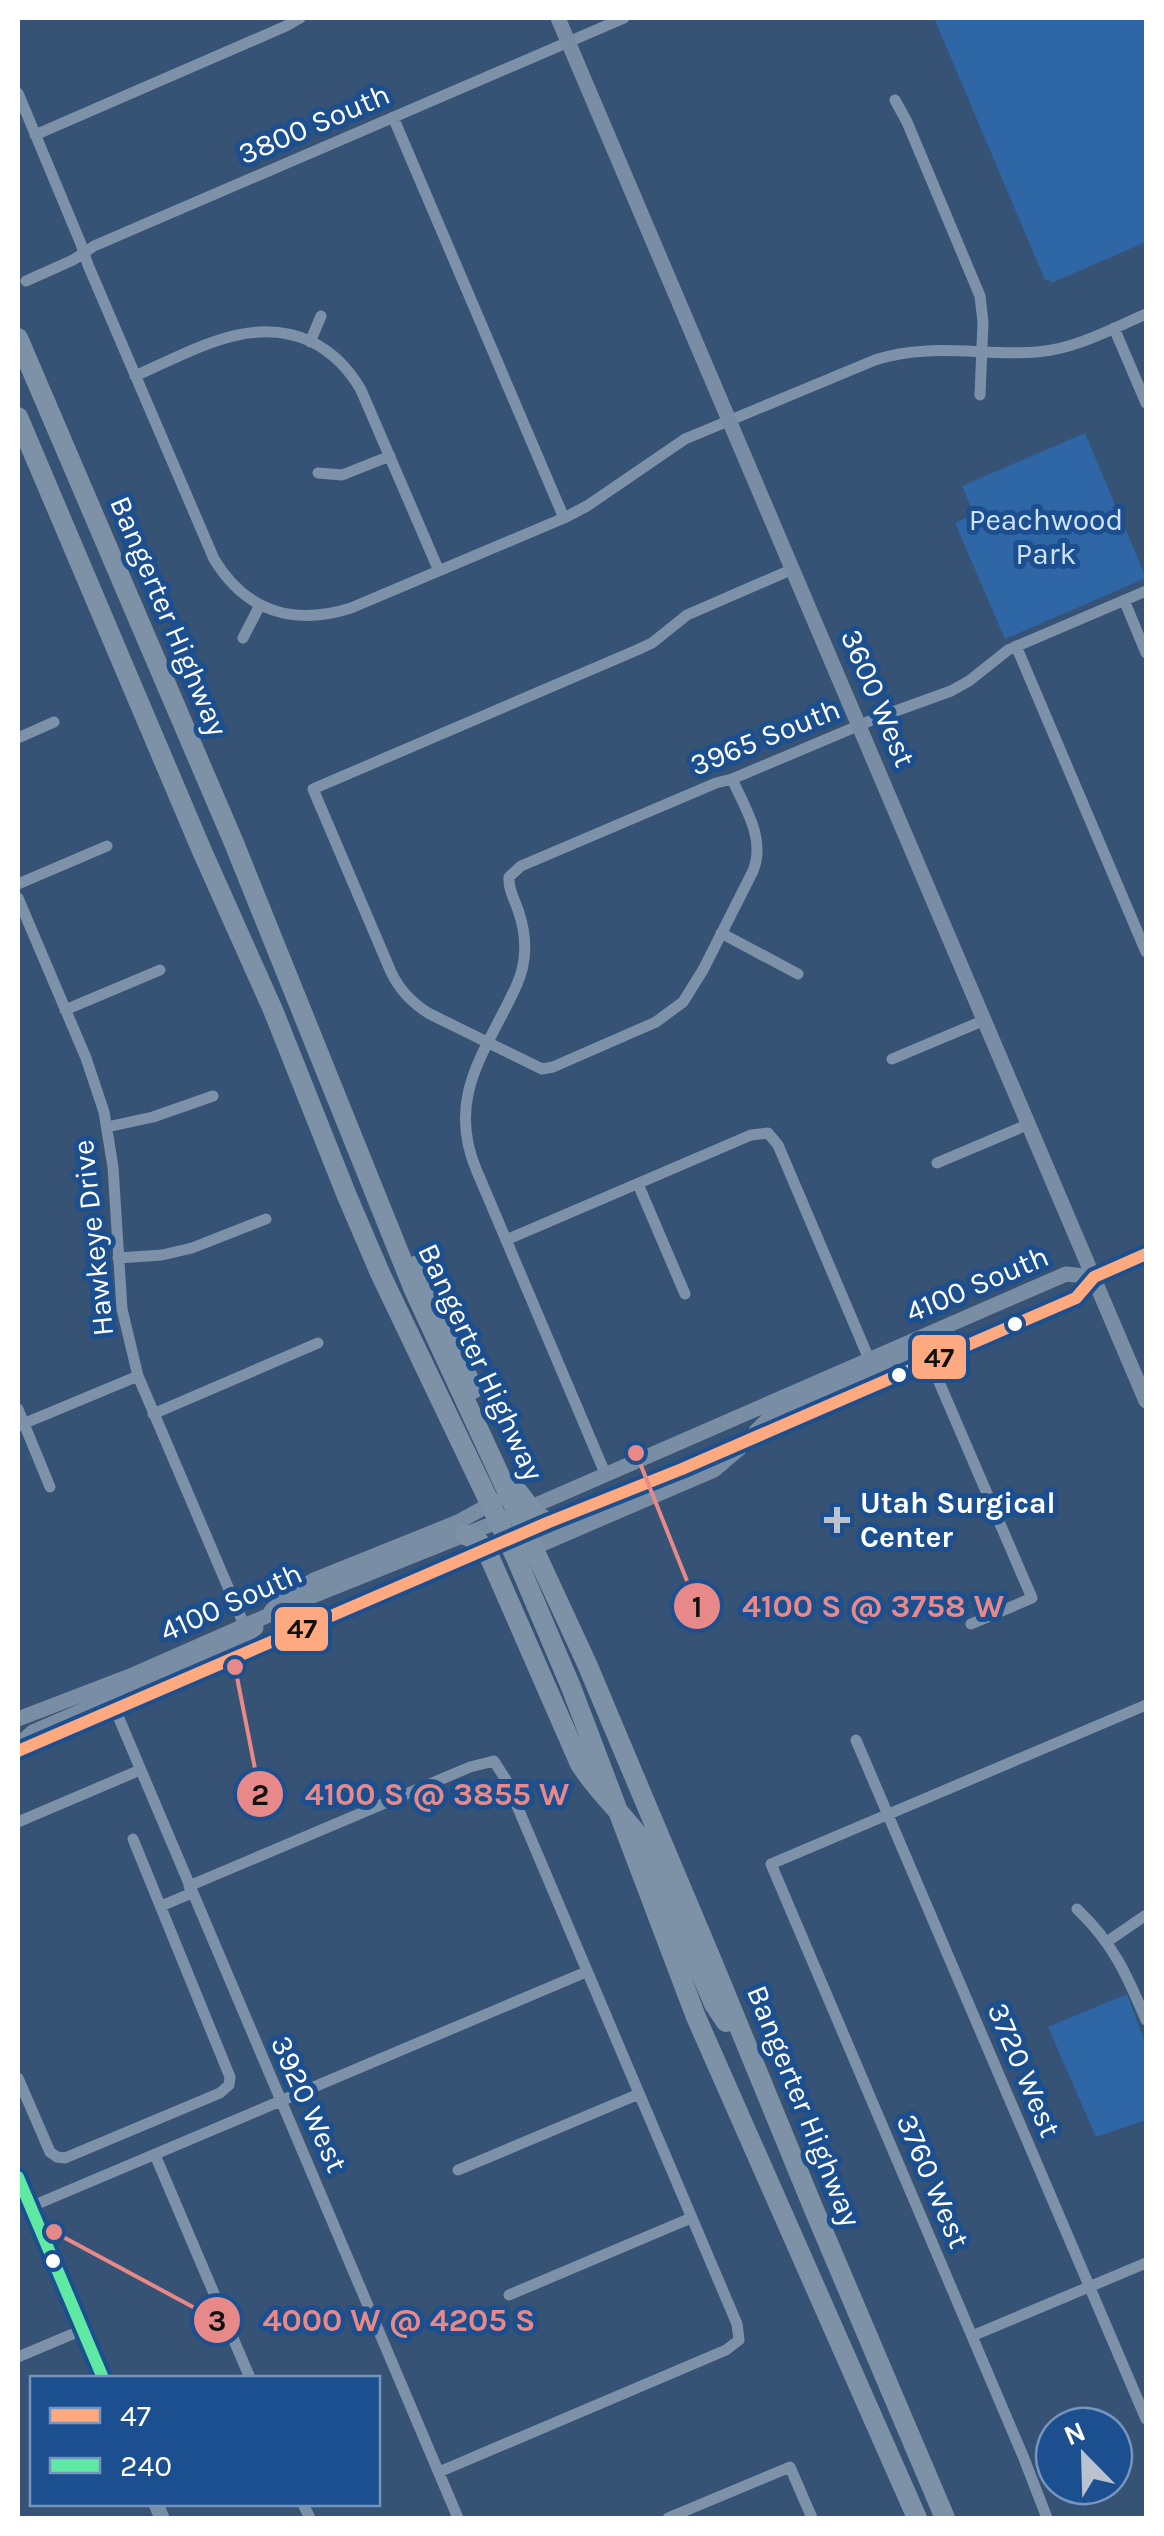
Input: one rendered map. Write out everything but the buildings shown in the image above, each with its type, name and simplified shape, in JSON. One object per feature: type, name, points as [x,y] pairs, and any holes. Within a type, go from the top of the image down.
[{"type":"highway","name":"Bangerter Highway","points":[[18,338],[241,861],[392,1238],[500,1478],[571,1687],[696,2017],[917,2518]]},
{"type":"highway","name":"Bangerter Highway","points":[[18,416],[202,851],[274,1010],[380,1273],[594,1682],[945,2518]]},
{"type":"highway","points":[[274,1010],[291,1026],[369,1214],[410,1258],[430,1291],[519,1492],[515,1528]]},
{"type":"highway","points":[[515,1528],[536,1516],[549,1522]]},
{"type":"highway","points":[[465,1534],[486,1549],[580,1764],[650,1852],[714,2004],[748,2052]]},
{"type":"main road","name":"3600 West","points":[[558,18],[1146,1401]]},
{"type":"main road","points":[[1094,1277],[1146,1254]]},
{"type":"main road","name":"4100 South","points":[[18,1748],[486,1549],[605,1473],[1066,1274],[1094,1277]]},
{"type":"main road","name":"4100 South","points":[[549,1522],[668,1475],[1076,1298],[1094,1277]]},
{"type":"main road","points":[[18,1748],[33,1732],[232,1646],[252,1633],[285,1597],[314,1580],[458,1522],[515,1528],[714,1470],[772,1416],[918,1351],[952,1324]]},
{"type":"main road","name":"4100 South","points":[[18,1719],[130,1676],[465,1534],[515,1528]]},
{"type":"main road","points":[[18,2177],[102,2376]]},
{"type":"street","points":[[36,135],[300,18]]},
{"type":"street","name":"3800 South","points":[[26,280],[73,260],[94,246],[624,18]]},
{"type":"street","points":[[18,93],[214,560],[228,580],[260,606],[291,615],[328,615],[351,608],[564,518],[700,432],[889,355],[920,350],[1048,350],[1080,342],[1146,314]]},
{"type":"street","points":[[895,100],[978,290],[982,313],[980,395]]},
{"type":"street","points":[[393,117],[564,518]]},
{"type":"street","points":[[310,342],[321,316]]},
{"type":"street","points":[[1114,328],[1146,403]]},
{"type":"street","points":[[135,376],[244,332],[284,332],[310,342],[340,362],[355,380],[438,571]]},
{"type":"street","points":[[318,473],[342,476],[390,456]]},
{"type":"street","points":[[732,779],[754,828],[759,850],[754,871],[688,995],[656,1022],[546,1068],[536,1068],[422,1009],[407,997],[396,981],[313,789],[637,650],[687,615],[793,569]]},
{"type":"street","name":"3965 South","points":[[488,1043],[516,988],[524,960],[524,932],[509,887],[509,876],[521,866],[859,725],[957,689],[1016,646],[1146,591]]},
{"type":"street","points":[[1124,600],[1146,653]]},
{"type":"street","points":[[243,638],[260,606]]},
{"type":"street","points":[[1016,646],[1146,952]]},
{"type":"street","points":[[18,738],[54,722]]},
{"type":"street","points":[[18,884],[106,846]]},
{"type":"street","name":"Hawkeye Drive","points":[[18,898],[91,1070],[107,1128],[125,1324],[138,1376],[245,1627]]},
{"type":"street","points":[[721,933],[798,974]]},
{"type":"street","points":[[65,1010],[160,970]]},
{"type":"street","points":[[892,1059],[985,1020]]},
{"type":"street","points":[[488,1043],[469,1086],[465,1109],[472,1160],[605,1473]]},
{"type":"street","points":[[107,1128],[153,1118],[213,1096]]},
{"type":"street","points":[[937,1163],[1029,1124]]},
{"type":"street","points":[[506,1240],[751,1135],[768,1133],[778,1144],[869,1359]]},
{"type":"street","points":[[638,1184],[685,1294]]},
{"type":"street","points":[[118,1258],[192,1248],[266,1219]]},
{"type":"street","points":[[153,1414],[318,1343]]},
{"type":"street","points":[[930,1361],[1032,1598],[971,1624]]},
{"type":"street","points":[[21,1425],[138,1376]]},
{"type":"street","points":[[18,1409],[21,1425],[50,1487]]},
{"type":"street","points":[[888,1814],[1146,1704]]},
{"type":"street","name":"3920 West","points":[[115,1709],[458,2518]]},
{"type":"street","name":"3720 West","points":[[856,1740],[1146,2419]]},
{"type":"street","points":[[161,1906],[470,1767],[494,1761],[506,1780],[739,2330],[739,2340],[726,2350],[439,2472]]},
{"type":"street","points":[[18,1822],[140,1770]]},
{"type":"street","name":"3760 West","points":[[888,1814],[771,1864],[1024,2456],[1046,2518]]},
{"type":"street","points":[[18,2078],[50,2152],[65,2158],[220,2093],[230,2085],[133,1839]]},
{"type":"street","points":[[1077,1909],[1108,1941],[1146,2020]]},
{"type":"street","points":[[1108,1941],[1146,1916]]},
{"type":"street","points":[[30,2207],[586,1972]]},
{"type":"street","points":[[458,2170],[639,2094]]},
{"type":"street","points":[[155,2155],[249,2376]]},
{"type":"street","points":[[509,2295],[691,2218]]},
{"type":"street","points":[[972,2336],[1146,2263]]},
{"type":"street","points":[[18,2357],[82,2330]]},
{"type":"street","points":[[668,2518],[790,2467],[812,2518]]},
{"type":"green space","points":[[934,18],[1146,18],[1146,242],[1051,283],[1045,280]]},
{"type":"green space","name":"Peachwood Park","points":[[1085,433],[1146,578],[1005,639],[955,523],[974,514],[962,486]]},
{"type":"green space","points":[[1127,1994],[1146,2045],[1146,2120],[1096,2137],[1048,2027]]},
{"type":"transit line","name":"47","points":[[18,1751],[1076,1298],[1094,1277],[1146,1254]]},
{"type":"transit line","name":"240","points":[[18,2177],[102,2376]]},
{"type":"place","name":"4100 S @ 3758 W","points":[[636,1453]]},
{"type":"place","name":"Utah Surgical Center","points":[[837,1520]]},
{"type":"place","name":"4100 S @ 3855 W","points":[[235,1667]]},
{"type":"place","name":"4000 W @ 4205 S","points":[[54,2232]]}]
